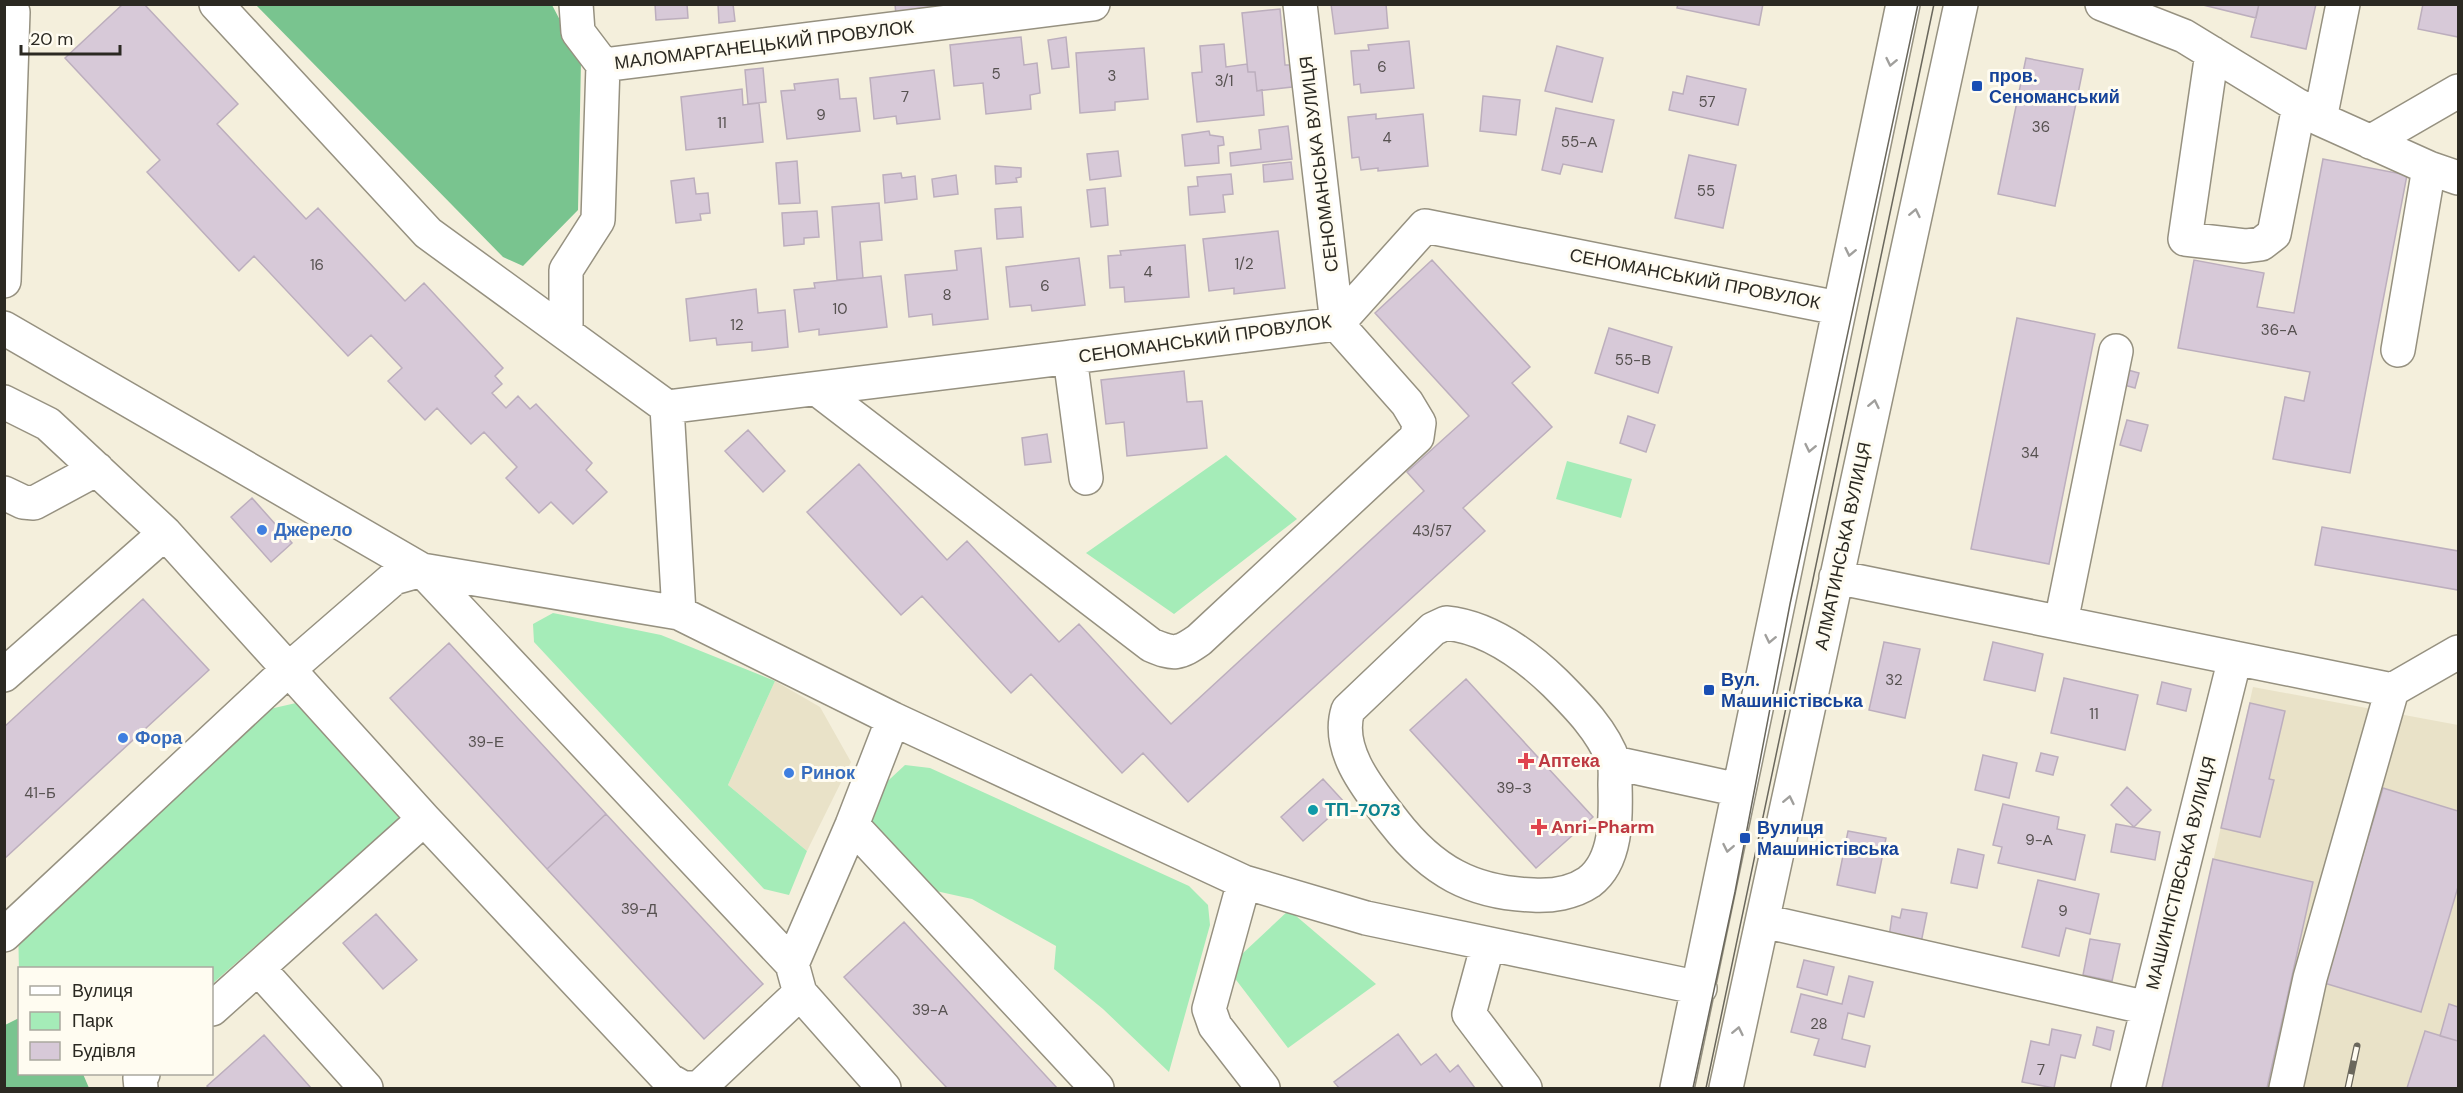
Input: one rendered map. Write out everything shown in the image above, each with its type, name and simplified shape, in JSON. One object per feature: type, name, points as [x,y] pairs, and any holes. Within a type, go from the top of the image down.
[{"type":"street","points":[[216,4],[428,232],[668,407],[679,613]]},
{"type":"street","points":[[576,4],[578,32],[603,66]]},
{"type":"street","name":"МАЛОМАРГАНЕЦЬКИЙ ПРОВУЛОК","points":[[566,333],[566,270],[598,220],[603,66],[1093,4]]},
{"type":"street","name":"СЕНОМАНСЬКА ВУЛИЦЯ","points":[[1300,4],[1337,324]]},
{"type":"street","points":[[1677,1089],[1700,988],[1838,308],[1903,4]]},
{"type":"street","name":"АЛМАТИНСЬКА ВУЛИЦЯ","points":[[1726,1089],[1961,4]]},
{"type":"street","points":[[2102,4],[2184,36],[2310,112],[2370,142],[2444,173],[2398,350]]},
{"type":"street","points":[[2212,53],[2185,239],[2245,246],[2261,244],[2274,234],[2343,4]]},
{"type":"street","points":[[4,282],[11,10]]},
{"type":"street","points":[[2370,142],[2450,102]]},
{"type":"street","name":"СЕНОМАНСЬКИЙ ПРОВУЛОК","points":[[668,407],[1337,324],[1425,226],[1838,308]]},
{"type":"street","points":[[817,389],[1151,645],[1167,652],[1182,652],[1208,632],[1417,437],[1419,423],[1407,403],[1337,324]]},
{"type":"street","points":[[4,328],[422,570],[796,979],[884,1089]]},
{"type":"street","points":[[2061,622],[2116,351]]},
{"type":"street","points":[[1070,357],[1086,478]]},
{"type":"street","points":[[4,402],[48,424],[165,533],[424,819],[669,1080],[684,1089],[699,1088],[796,979],[893,719]]},
{"type":"street","points":[[4,493],[23,502],[34,503],[97,469]]},
{"type":"street","points":[[4,675],[165,533]]},
{"type":"street","points":[[4,935],[289,669],[394,578],[422,570],[679,613],[893,719],[1244,882],[1366,918],[1700,988]]},
{"type":"street","points":[[1836,577],[2392,690],[2458,652]]},
{"type":"street","points":[[1615,764],[1613,839],[1603,867],[1588,882],[1568,892],[1542,896],[1501,894],[1468,884],[1434,864],[1400,830],[1368,788],[1345,741],[1344,723],[1348,711],[1433,629],[1446,623],[1461,624],[1500,641],[1539,668],[1578,707],[1615,764],[1739,790]]},
{"type":"street","name":"МАШИНІСТІВСЬКА ВУЛИЦЯ","points":[[2128,1089],[2235,658]]},
{"type":"street","points":[[2286,1089],[2310,978],[2392,690]]},
{"type":"street","points":[[213,1008],[424,819]]},
{"type":"street","points":[[852,825],[1097,1089]]},
{"type":"street","points":[[1244,882],[1209,1009],[1215,1026],[1263,1089]]},
{"type":"street","points":[[1762,921],[2148,1008]]},
{"type":"street","points":[[1488,944],[1469,1014],[1525,1089]]},
{"type":"street","points":[[258,968],[366,1089]]},
{"type":"shaded area","name":"Ринок","points":[[775,681],[820,707],[851,762],[807,851],[728,785]]},
{"type":"shaded area","points":[[2253,687],[2458,725],[2458,1088],[2161,1088]]},
{"type":"green space","points":[[256,5],[552,5],[581,60],[578,210],[523,266],[503,257]]},
{"type":"green space","points":[[1226,455],[1297,519],[1174,614],[1086,553]]},
{"type":"green space","points":[[1567,461],[1632,479],[1621,518],[1556,499]]},
{"type":"green space","points":[[553,613],[661,635],[775,681],[728,785],[807,851],[789,895],[764,889],[534,642],[533,624]]},
{"type":"green space","points":[[296,703],[400,819],[213,983],[213,967],[19,967],[18,923],[261,711]]},
{"type":"green space","points":[[905,765],[930,768],[1189,886],[1208,905],[1210,925],[1169,1072],[1103,1009],[1054,969],[1056,946],[972,899],[936,891],[865,819],[877,791]]},
{"type":"green space","points":[[1289,910],[1376,984],[1288,1048],[1227,968]]},
{"type":"green space","points":[[18,1018],[18,1075],[83,1075],[89,1088],[5,1088],[5,1025]]},
{"type":"building","points":[[123,4],[144,4],[238,104],[217,124],[306,219],[318,208],[405,301],[424,283],[503,368],[495,376],[502,384],[492,393],[506,408],[518,396],[530,409],[536,404],[592,463],[586,470],[607,492],[573,524],[551,502],[539,513],[506,478],[517,467],[484,432],[471,444],[437,408],[425,420],[388,381],[402,368],[371,335],[348,356],[254,256],[239,271],[147,172],[160,160],[65,58]]},
{"type":"building","points":[[655,4],[687,4],[688,18],[656,20]]},
{"type":"building","points":[[718,4],[733,4],[735,21],[719,23]]},
{"type":"building","points":[[895,4],[951,4],[951,8],[896,15]]},
{"type":"building","points":[[1331,4],[1386,4],[1388,28],[1335,34]]},
{"type":"building","points":[[1678,4],[1763,4],[1759,25],[1677,8]]},
{"type":"building","points":[[2199,4],[2259,4],[2256,18]]},
{"type":"building","points":[[2259,4],[2316,4],[2306,49],[2251,37]]},
{"type":"building","points":[[2423,4],[2458,4],[2458,37],[2418,29]]},
{"type":"building","points":[[1280,9],[1285,65],[1290,65],[1292,87],[1257,91],[1255,72],[1248,72],[1242,13]]},
{"type":"building","points":[[1021,37],[1024,65],[1037,63],[1040,93],[1030,95],[1031,109],[986,114],[983,83],[954,86],[950,45]]},
{"type":"building","points":[[1066,37],[1069,67],[1052,69],[1048,40]]},
{"type":"building","points":[[1409,41],[1414,88],[1361,93],[1360,84],[1354,85],[1351,51],[1369,50],[1368,45]]},
{"type":"building","points":[[1224,44],[1226,67],[1247,64],[1248,72],[1255,72],[1257,91],[1262,90],[1264,115],[1197,122],[1192,73],[1202,72],[1200,46]]},
{"type":"building","points":[[1557,46],[1603,58],[1592,102],[1545,91]]},
{"type":"building","points":[[1144,48],[1148,99],[1115,102],[1115,110],[1080,113],[1076,53]]},
{"type":"building","points":[[2026,58],[2083,69],[2055,206],[1998,194]]},
{"type":"building","points":[[763,68],[766,102],[748,104],[745,70]]},
{"type":"building","points":[[934,70],[940,119],[897,124],[896,116],[874,119],[870,78]]},
{"type":"building","points":[[1687,76],[1746,89],[1738,125],[1669,110],[1673,92],[1683,94]]},
{"type":"building","points":[[838,79],[840,99],[856,98],[860,131],[787,139],[781,91],[795,90],[794,84]]},
{"type":"building","points":[[742,89],[743,105],[759,103],[763,142],[686,150],[681,97]]},
{"type":"building","points":[[1483,96],[1520,100],[1516,135],[1480,131]]},
{"type":"building","points":[[1556,108],[1614,120],[1602,172],[1563,164],[1560,174],[1542,170]]},
{"type":"building","points":[[1376,114],[1376,119],[1423,114],[1428,166],[1378,171],[1378,168],[1361,170],[1359,157],[1352,158],[1348,117]]},
{"type":"building","points":[[1288,126],[1292,159],[1231,166],[1230,153],[1261,149],[1259,130]]},
{"type":"building","points":[[1209,131],[1210,135],[1223,137],[1224,145],[1218,146],[1219,163],[1185,166],[1182,135]]},
{"type":"building","points":[[1118,151],[1121,176],[1090,180],[1087,154]]},
{"type":"building","points":[[1689,155],[1736,165],[1723,228],[1675,218]]},
{"type":"building","points":[[2323,159],[2407,175],[2350,473],[2273,459],[2285,397],[2304,401],[2310,372],[2178,348],[2194,260],[2264,273],[2257,307],[2294,313]]},
{"type":"building","points":[[797,161],[800,203],[779,204],[776,163]]},
{"type":"building","points":[[1291,162],[1293,179],[1264,182],[1263,165]]},
{"type":"building","points":[[995,166],[1021,168],[1021,177],[1016,178],[1017,182],[996,184]]},
{"type":"building","points":[[901,173],[902,178],[915,176],[917,199],[885,203],[883,175]]},
{"type":"building","points":[[1231,174],[1233,194],[1223,195],[1225,212],[1190,215],[1188,187],[1198,186],[1197,177]]},
{"type":"building","points":[[956,175],[958,194],[934,197],[932,179]]},
{"type":"building","points":[[694,178],[696,194],[708,193],[710,213],[700,214],[701,220],[676,223],[671,181]]},
{"type":"building","points":[[1105,188],[1108,225],[1091,227],[1087,190]]},
{"type":"building","points":[[879,203],[882,240],[860,242],[863,278],[837,280],[832,207]]},
{"type":"building","points":[[1021,207],[1023,237],[997,239],[995,209]]},
{"type":"building","points":[[817,211],[819,237],[804,238],[804,244],[784,246],[782,213]]},
{"type":"building","points":[[1278,231],[1285,288],[1234,294],[1234,288],[1209,291],[1203,239]]},
{"type":"building","points":[[1185,245],[1189,297],[1125,302],[1124,287],[1110,288],[1108,256],[1121,255],[1120,251]]},
{"type":"building","points":[[981,248],[988,319],[933,325],[932,314],[909,317],[905,275],[957,270],[955,251]]},
{"type":"building","points":[[1079,258],[1085,305],[1032,311],[1031,305],[1010,307],[1006,267]]},
{"type":"building","points":[[1432,260],[1530,367],[1512,383],[1552,427],[1463,508],[1485,531],[1188,802],[1143,753],[1122,773],[1031,674],[1011,693],[922,596],[901,615],[807,512],[859,464],[947,560],[967,541],[1059,642],[1079,624],[1171,724],[1424,491],[1407,472],[1469,416],[1375,313]]},
{"type":"building","points":[[881,276],[887,327],[819,335],[819,329],[799,332],[794,290],[815,288],[814,283]]},
{"type":"building","points":[[756,289],[758,313],[785,310],[788,347],[752,351],[752,342],[717,345],[716,338],[690,341],[686,299]]},
{"type":"building","points":[[2017,318],[2095,334],[2049,564],[1971,549]]},
{"type":"building","points":[[1609,328],[1672,347],[1658,393],[1595,373]]},
{"type":"building","points":[[2128,370],[2139,373],[2135,388],[2124,385]]},
{"type":"building","points":[[1184,371],[1187,402],[1202,401],[1207,448],[1127,456],[1124,422],[1106,424],[1101,380]]},
{"type":"building","points":[[1628,416],[1655,425],[1646,452],[1620,443]]},
{"type":"building","points":[[2127,420],[2148,425],[2141,451],[2120,445]]},
{"type":"building","points":[[748,430],[785,471],[763,492],[725,451]]},
{"type":"building","points":[[1047,434],[1051,462],[1025,465],[1022,438]]},
{"type":"building","name":"Джерело","points":[[252,498],[292,543],[271,562],[231,517]]},
{"type":"building","points":[[2322,527],[2458,551],[2458,590],[2315,565]]},
{"type":"building","points":[[143,599],[209,670],[4,859],[4,727]]},
{"type":"building","points":[[1884,642],[1920,649],[1905,718],[1869,710]]},
{"type":"building","points":[[1993,642],[2043,654],[2035,691],[1984,680]]},
{"type":"building","points":[[449,643],[606,814],[547,869],[390,698]]},
{"type":"building","points":[[2064,678],[2138,695],[2125,750],[2051,733]]},
{"type":"building","points":[[1466,679],[1593,817],[1536,868],[1410,730]]},
{"type":"building","points":[[2162,682],[2191,689],[2186,711],[2157,704]]},
{"type":"building","points":[[2250,703],[2285,711],[2269,779],[2274,780],[2260,837],[2221,828]]},
{"type":"building","points":[[2041,753],[2058,757],[2053,775],[2036,771]]},
{"type":"building","points":[[1983,755],[2017,763],[2009,798],[1975,790]]},
{"type":"building","name":"ТП-7073","points":[[1323,779],[1345,803],[1303,841],[1281,817]]},
{"type":"building","points":[[2127,787],[2151,810],[2134,827],[2111,805]]},
{"type":"building","points":[[2383,788],[2458,811],[2458,887],[2421,1012],[2324,983]]},
{"type":"building","points":[[2003,804],[2059,817],[2057,829],[2085,835],[2075,880],[1998,863],[2002,847],[1993,845]]},
{"type":"building","points":[[606,814],[763,984],[704,1039],[547,869]]},
{"type":"building","points":[[2116,824],[2160,832],[2155,860],[2111,852]]},
{"type":"building","points":[[1848,831],[1886,838],[1875,893],[1837,885]]},
{"type":"building","points":[[1958,849],[1984,855],[1977,888],[1951,883]]},
{"type":"building","points":[[2213,859],[2313,882],[2267,1088],[2162,1088]]},
{"type":"building","points":[[2038,880],[2099,894],[2090,934],[2066,928],[2059,956],[2022,947]]},
{"type":"building","points":[[1902,909],[1927,913],[1921,943],[1889,937],[1892,916],[1900,918]]},
{"type":"building","points":[[376,914],[417,960],[383,989],[343,943]]},
{"type":"building","points":[[904,922],[1057,1088],[947,1088],[844,977]]},
{"type":"building","points":[[2090,939],[2120,944],[2112,981],[2083,975]]},
{"type":"building","points":[[1804,960],[1834,967],[1827,995],[1797,987]]},
{"type":"building","points":[[1849,976],[1873,982],[1864,1017],[1848,1013],[1842,1039],[1870,1046],[1865,1067],[1814,1055],[1819,1039],[1791,1032],[1801,994],[1842,1004]]},
{"type":"building","points":[[2449,1004],[2458,1007],[2458,1041],[2440,1036]]},
{"type":"building","points":[[2097,1027],[2114,1031],[2110,1050],[2093,1045]]},
{"type":"building","points":[[2052,1029],[2081,1035],[2075,1058],[2061,1055],[2054,1088],[2022,1082],[2031,1041],[2049,1045]]},
{"type":"building","points":[[2425,1031],[2458,1041],[2458,1088],[2407,1088]]},
{"type":"building","points":[[1398,1034],[1421,1065],[1436,1054],[1450,1072],[1458,1065],[1475,1088],[1339,1088],[1334,1082]]},
{"type":"building","points":[[264,1035],[311,1088],[209,1088],[207,1086]]},
{"type":"tram line","points":[[1693,1088],[1735,892],[1790,604],[1918,4]]},
{"type":"tram line","points":[[1706,1088],[1934,4]]},
{"type":"railway","points":[[2348,1088],[2357,1046]]},
{"type":"place","name":"пров. Сеноманський","points":[[1977,86]]},
{"type":"place","name":"Джерело","points":[[262,530]]},
{"type":"place","name":"Вул. Машиністівська","points":[[1709,690]]},
{"type":"place","name":"Фора","points":[[123,738]]},
{"type":"place","name":"Аптека","points":[[1526,761]]},
{"type":"place","name":"Ринок","points":[[789,773]]},
{"type":"place","name":"ТП-7073","points":[[1313,810]]},
{"type":"place","name":"Anri-Pharm","points":[[1539,827]]},
{"type":"place","name":"Вулиця Машиністівська","points":[[1745,838]]}]
